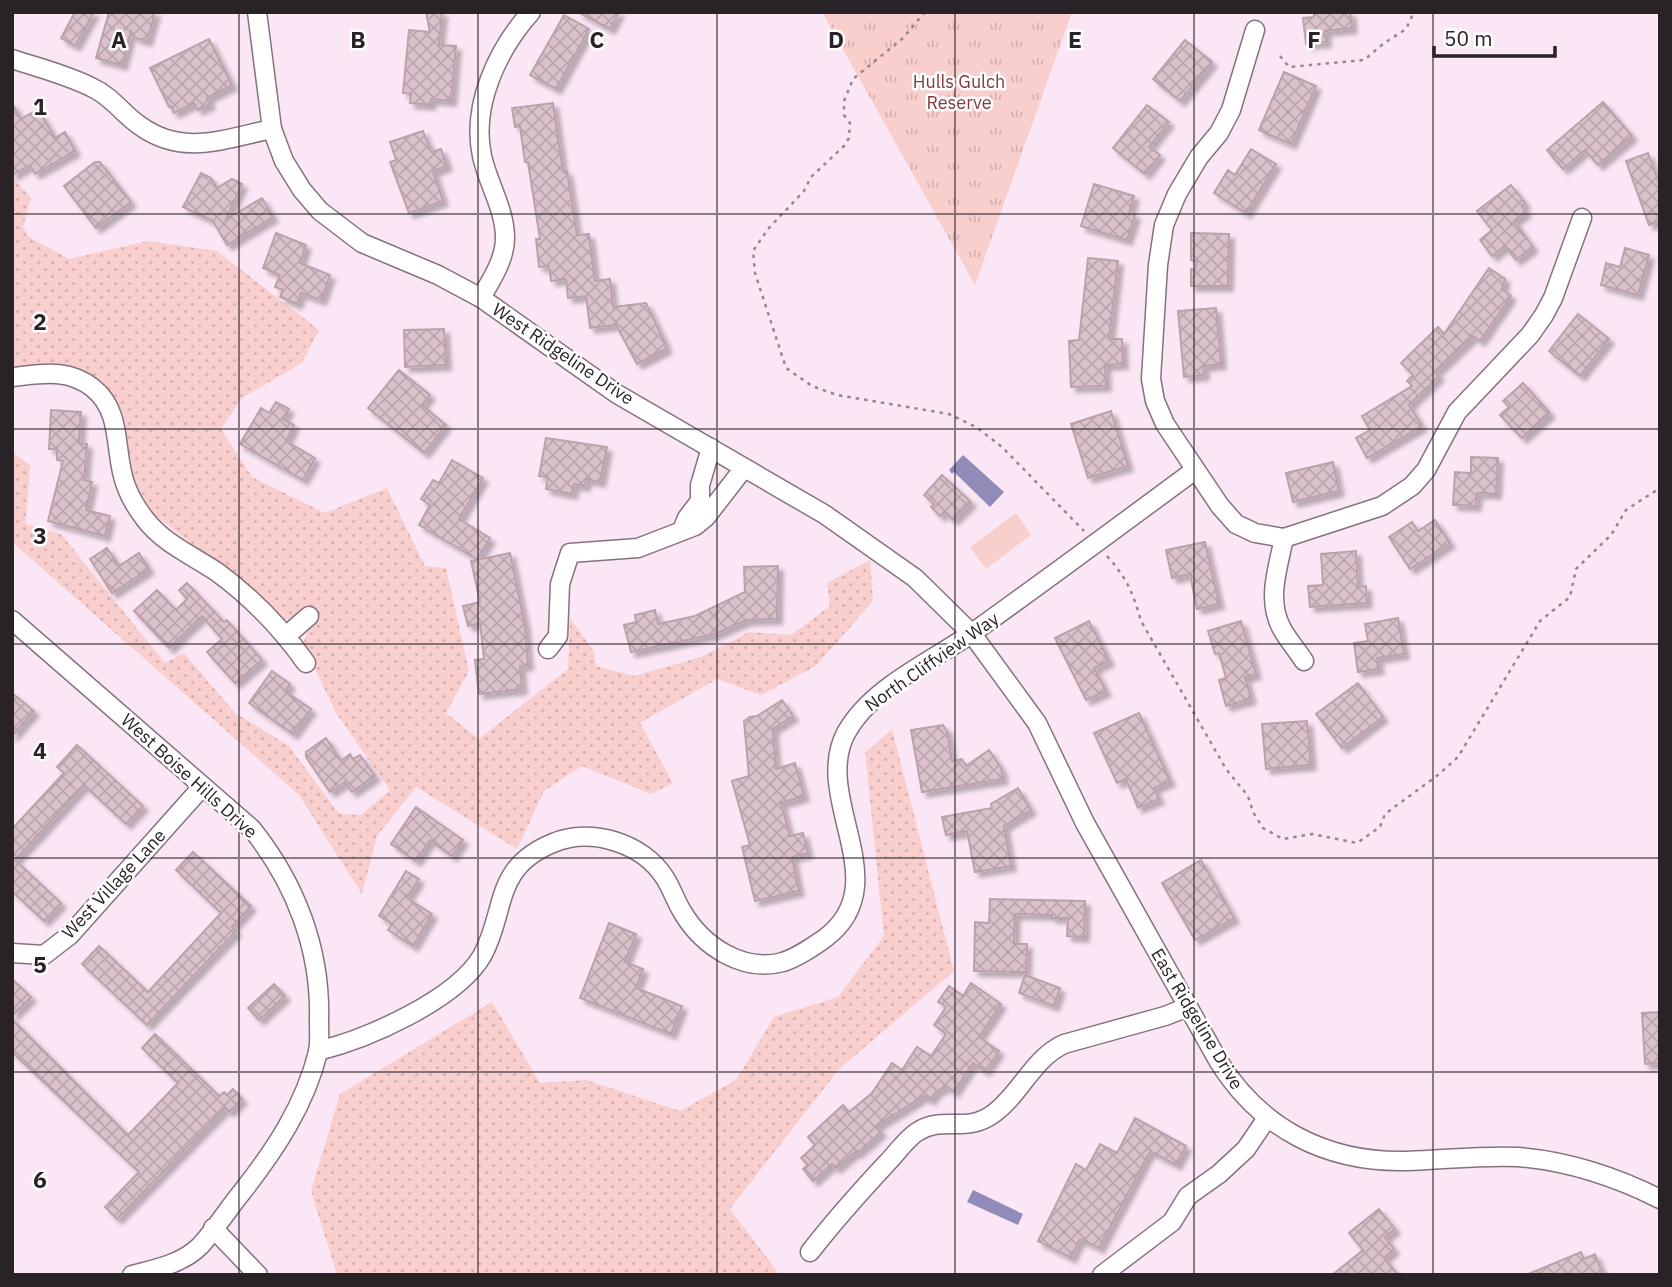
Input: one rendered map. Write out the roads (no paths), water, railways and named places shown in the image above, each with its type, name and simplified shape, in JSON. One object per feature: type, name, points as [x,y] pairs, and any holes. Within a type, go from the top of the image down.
[{"type":"street","name":"West Ridgeline Drive","points":[[257,12],[272,130],[284,161],[302,190],[320,211],[362,243],[438,275],[481,298],[617,394],[824,514],[915,578],[972,634]]},
{"type":"street","points":[[481,298],[500,264],[505,241],[503,217],[482,155],[481,107],[494,69],[531,12]]},
{"type":"street","points":[[1255,30],[1231,110],[1219,133],[1199,157],[1177,194],[1164,225],[1158,265],[1151,379],[1155,401],[1165,424],[1220,506],[1236,524],[1255,533],[1283,537],[1382,506],[1412,486],[1426,470],[1457,412],[1530,335],[1544,315],[1553,298],[1582,218]]},
{"type":"street","points":[[12,59],[95,88],[158,138],[179,144],[210,143],[272,130]]},
{"type":"street","points":[[12,377],[70,374],[91,386],[103,397],[111,411],[126,486],[145,519],[166,540],[217,573],[286,636],[306,663]]},
{"type":"street","points":[[682,530],[700,500],[700,485],[710,448]]},
{"type":"street","points":[[548,649],[558,636],[560,584],[570,553],[638,548],[695,526],[706,517],[744,468]]},
{"type":"street","name":"North Cliffview Way","points":[[318,1051],[366,1036],[439,997],[465,977],[481,956],[491,933],[500,897],[510,878],[537,850],[569,837],[604,838],[629,846],[651,861],[665,877],[683,913],[700,937],[721,952],[765,965],[785,961],[809,950],[832,933],[848,912],[856,883],[855,860],[839,789],[838,766],[844,737],[856,717],[873,699],[972,634],[1195,470]]},
{"type":"street","points":[[701,491],[718,501]]},
{"type":"street","points":[[1283,537],[1273,596],[1275,611],[1282,628],[1304,661]]},
{"type":"street","points":[[286,636],[309,617]]},
{"type":"street","name":"West Boise Hills Drive","points":[[12,620],[251,829],[270,852],[299,907],[320,991],[318,1051],[297,1107],[265,1164],[199,1247],[180,1260],[132,1275]]},
{"type":"street","name":"East Ridgeline Drive","points":[[972,634],[1037,723],[1085,822],[1231,1080],[1244,1097],[1267,1118],[1318,1147],[1345,1155],[1404,1161],[1482,1156],[1520,1157],[1596,1172],[1660,1199]]},
{"type":"street","name":"West Village Lane","points":[[12,953],[44,955],[70,935],[202,787]]},
{"type":"street","points":[[810,1252],[839,1214],[916,1133],[935,1124],[968,1125],[982,1121],[995,1112],[1050,1051],[1065,1044],[1188,1007]]},
{"type":"street","points":[[1102,1275],[1172,1222],[1188,1196],[1219,1174],[1246,1149],[1267,1118]]},
{"type":"street","points":[[213,1228],[258,1275]]},
{"type":"park label","name":"Hulls Gulch Reserve","points":[[959,92]]}]
